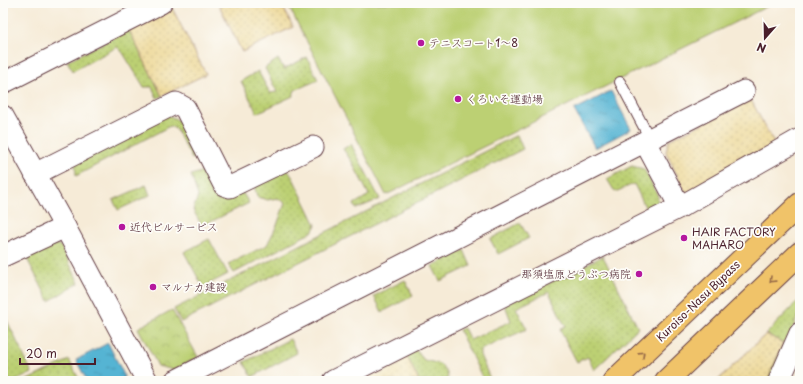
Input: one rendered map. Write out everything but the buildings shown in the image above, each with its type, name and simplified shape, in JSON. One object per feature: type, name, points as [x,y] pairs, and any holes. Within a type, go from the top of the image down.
[{"type":"main road","name":"Kuroiso-Nasu Bypass","points":[[614,381],[800,204]]},
{"type":"main road","points":[[666,381],[800,253]]},
{"type":"street","points":[[3,83],[161,3]]},
{"type":"street","points":[[175,381],[744,91]]},
{"type":"street","points":[[35,174],[176,102],[185,108],[224,185],[230,187],[312,147]]},
{"type":"street","points":[[3,116],[65,227],[147,381]]},
{"type":"street","points":[[333,381],[680,206],[800,139]]},
{"type":"street","points":[[647,141],[680,206]]},
{"type":"street","points":[[3,256],[65,227]]},
{"type":"street","points":[[779,381],[800,333]]},
{"type":"lane","points":[[620,82],[647,141]]},
{"type":"green space","name":"くろいそ運動場","points":[[287,3],[774,3],[386,195]]},
{"type":"green space","points":[[129,30],[162,96],[157,98],[152,87],[144,87],[123,53],[117,47],[73,71],[67,61]]},
{"type":"green space","points":[[307,57],[318,80],[295,90],[293,96],[257,113],[241,81],[258,71],[270,93],[277,92],[265,68],[278,59],[284,69]]},
{"type":"green space","points":[[168,115],[180,121],[198,156],[192,159],[176,129],[170,126],[76,176],[75,162]]},
{"type":"green space","points":[[517,135],[523,149],[181,322],[174,309]]},
{"type":"green space","points":[[351,144],[380,199],[356,209],[354,204],[369,195],[352,162],[343,149]]},
{"type":"green space","points":[[632,166],[644,169],[658,196],[657,208],[648,213],[634,184],[615,192],[607,179]]},
{"type":"green space","points":[[287,169],[316,225],[312,232],[234,273],[228,264],[267,245],[277,225],[285,203],[277,198],[268,200],[257,197],[254,185]]},
{"type":"green space","points":[[204,171],[211,187],[217,195],[231,195],[241,190],[249,203],[202,226],[193,210],[198,196],[191,175]]},
{"type":"green space","points":[[146,185],[150,195],[118,210],[113,200]]},
{"type":"green space","points":[[520,223],[529,238],[498,254],[490,239]]},
{"type":"green space","points":[[209,239],[228,274],[203,287],[184,252]]},
{"type":"green space","points":[[53,243],[61,246],[79,283],[49,301],[26,257]]},
{"type":"green space","points":[[464,250],[471,266],[440,281],[432,266]]},
{"type":"green space","points":[[603,256],[638,328],[594,370],[588,357],[577,362],[560,330],[566,325],[563,322],[549,292],[516,308],[527,329],[480,350],[480,355],[491,381],[484,381],[459,330],[464,328],[470,340],[511,321],[505,305]]},
{"type":"green space","points":[[405,280],[413,296],[382,312],[374,296]]},
{"type":"green space","points":[[800,299],[800,311],[771,381],[767,381],[784,343],[766,334]]},
{"type":"green space","points":[[172,310],[198,357],[174,370],[158,366],[138,328]]},
{"type":"green space","points":[[3,312],[32,373],[15,381],[3,381]]},
{"type":"green space","points":[[290,339],[297,353],[252,377],[244,362]]},
{"type":"green space","points":[[416,350],[424,360],[440,364],[447,373],[448,378],[442,381],[419,381],[406,355]]},
{"type":"green space","points":[[69,360],[80,381],[25,381]]},
{"type":"sand","points":[[218,3],[281,3],[293,27],[242,52]]},
{"type":"sand","points":[[172,8],[206,74],[162,96],[129,30]]},
{"type":"sand","points":[[751,100],[775,145],[686,194],[666,152],[669,140]]},
{"type":"sand","points":[[766,334],[783,343],[767,381],[717,381]]},
{"type":"sand","points":[[406,355],[419,381],[357,381],[356,379]]},
{"type":"water","points":[[611,91],[631,129],[595,148],[574,110]]},
{"type":"water","points":[[108,343],[124,375],[123,381],[87,381],[76,360]]},
{"type":"place","name":"テニスコート1～8","points":[[421,43]]},
{"type":"place","name":"くろいそ運動場","points":[[458,99]]},
{"type":"place","name":"近代ビルサービス","points":[[122,227]]},
{"type":"place","name":"HAIR FACTORY MAHARO","points":[[684,238]]},
{"type":"place","name":"那須塩原どうぶつ病院","points":[[639,274]]},
{"type":"place","name":"マルナカ建設","points":[[153,287]]}]
